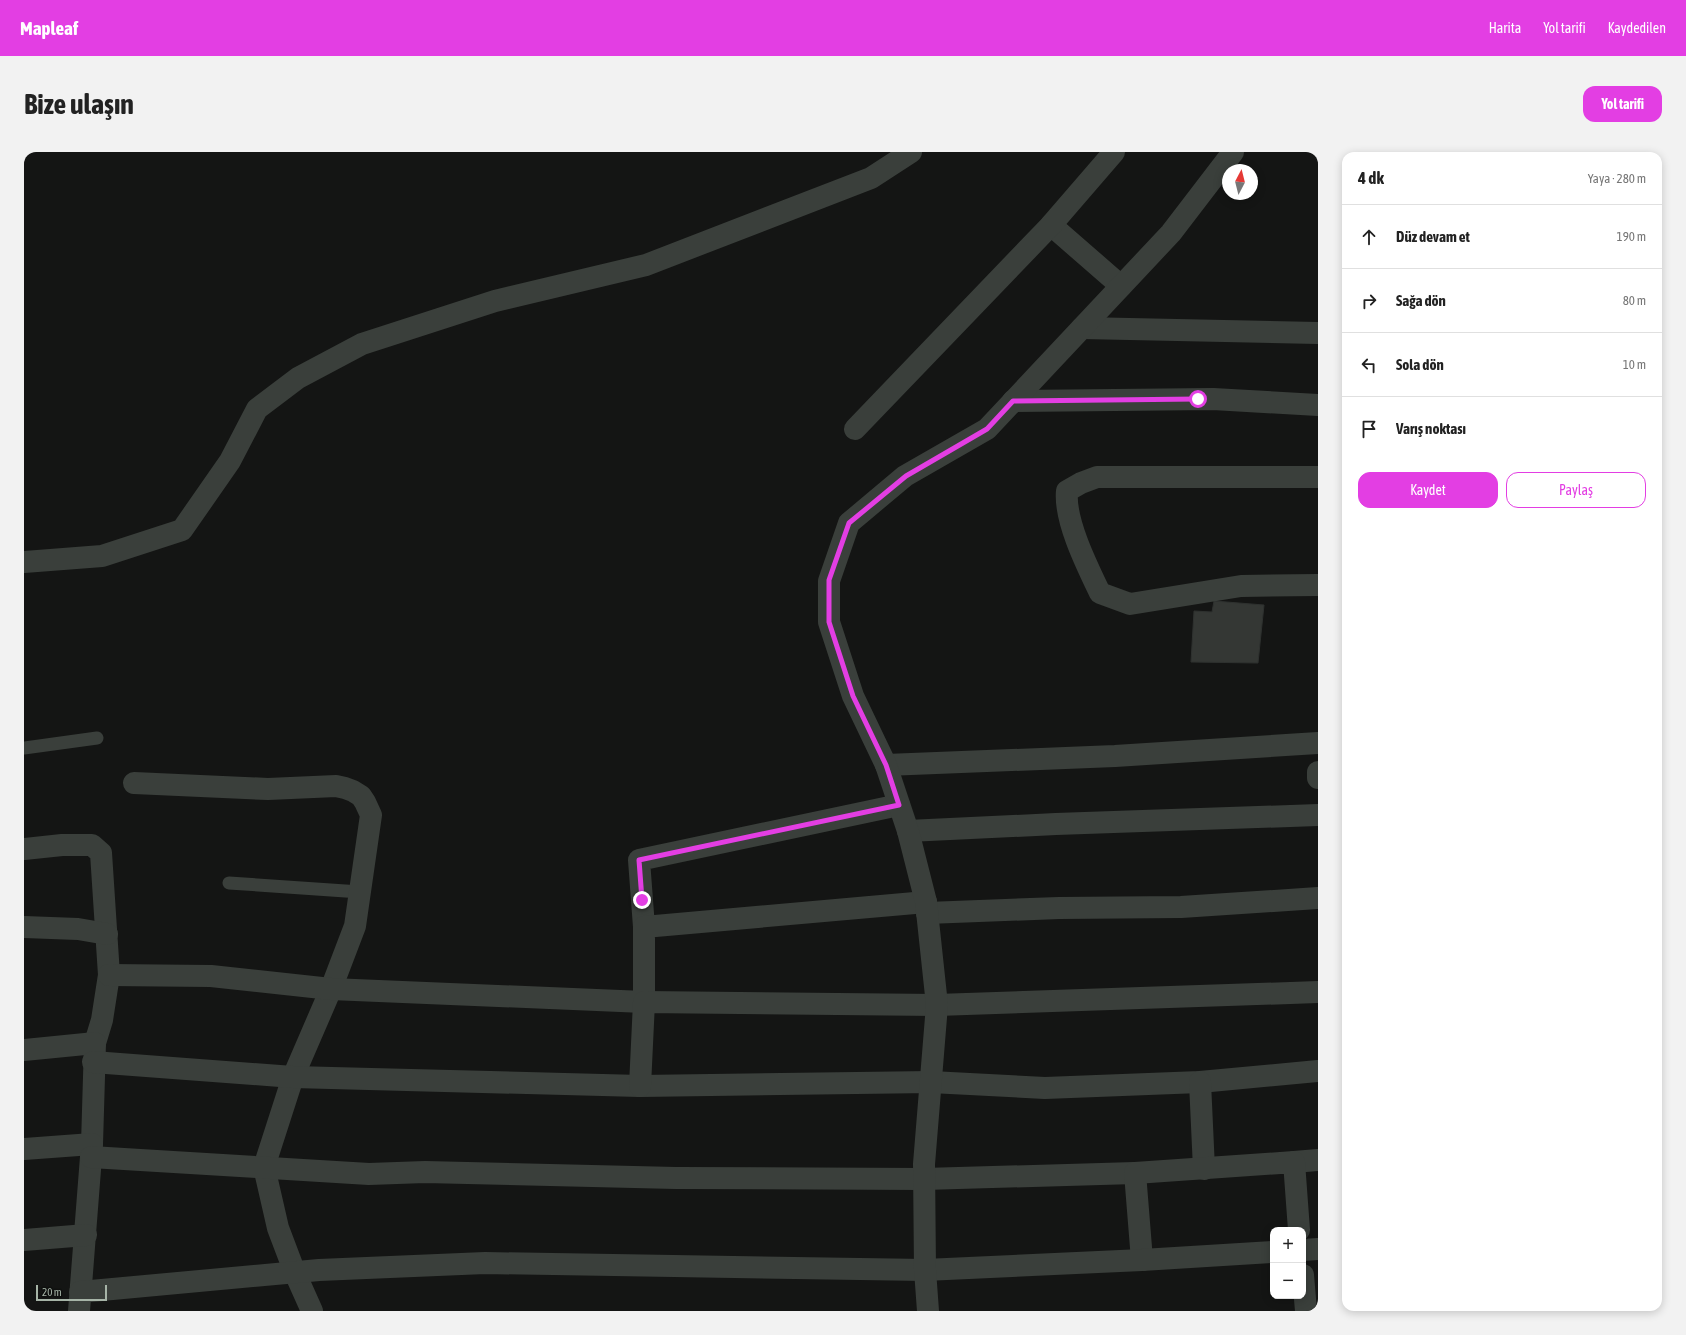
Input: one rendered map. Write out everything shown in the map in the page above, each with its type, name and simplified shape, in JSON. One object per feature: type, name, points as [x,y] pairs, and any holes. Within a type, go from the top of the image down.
[{"type":"street","points":[[24,562],[102,556],[182,530],[230,461],[257,409],[298,378],[362,344],[495,301],[646,265],[871,178],[911,152]]},
{"type":"street","points":[[855,429],[1051,225],[1114,152]]},
{"type":"street","points":[[928,1311],[925,1270],[924,1179],[937,1004],[926,907],[908,831],[886,765],[853,696],[829,622],[829,580],[849,523],[906,476],[987,429],[1171,233],[1233,152]]},
{"type":"street","points":[[1051,225],[1121,286]]},
{"type":"street","points":[[1082,328],[1318,333]]},
{"type":"street","points":[[1013,401],[1213,398],[1318,405]]},
{"type":"street","points":[[1318,477],[1097,477],[1081,483],[1067,491],[1066,501],[1080,552],[1100,593],[1130,604],[1241,586],[1318,585]]},
{"type":"street","points":[[886,765],[1115,756],[1318,743]]},
{"type":"street","points":[[134,783],[268,789],[336,786],[353,790],[365,802],[371,815],[355,926],[331,989],[293,1077],[264,1167],[278,1228],[295,1273],[312,1311]]},
{"type":"street","points":[[640,1086],[644,1002],[644,927],[639,860],[899,805]]},
{"type":"street","points":[[908,831],[1048,824],[1318,815]]},
{"type":"street","points":[[24,848],[62,845],[92,845],[101,853],[109,975],[102,1020],[94,1053],[91,1150],[80,1301],[295,1273],[485,1263],[925,1270],[1142,1260],[1270,1252]]},
{"type":"street","points":[[644,927],[926,907],[1181,907],[1318,898]]},
{"type":"street","points":[[24,927],[78,929],[107,934]]},
{"type":"street","points":[[109,975],[211,976],[331,989],[644,1002],[937,1004],[1318,992]]},
{"type":"street","points":[[24,1050],[94,1053],[293,1077],[640,1086],[931,1082],[1045,1088],[1200,1082],[1318,1071]]},
{"type":"street","points":[[1200,1082],[1204,1168]]},
{"type":"street","points":[[24,1149],[91,1150],[264,1167],[369,1174],[425,1172],[676,1178],[924,1179],[1135,1173],[1318,1160]]},
{"type":"street","points":[[1294,1162],[1299,1227]]},
{"type":"street","points":[[1135,1173],[1142,1260]]},
{"type":"street","points":[[24,1240],[86,1235]]},
{"type":"street","points":[[1306,1250],[1318,1249]]},
{"type":"street","points":[[1305,1299],[1306,1311]]},
{"type":"lane","points":[[24,748],[97,738]]},
{"type":"lane","points":[[229,883],[360,892]]},
{"type":"building","points":[[1214,601],[1264,605],[1258,663],[1191,662],[1194,611],[1212,612]]},
{"type":"route","points":[[642,900],[639,860],[899,805],[886,765],[853,696],[829,622],[829,580],[849,523],[906,476],[987,429],[1013,401],[1198,399]]}]
